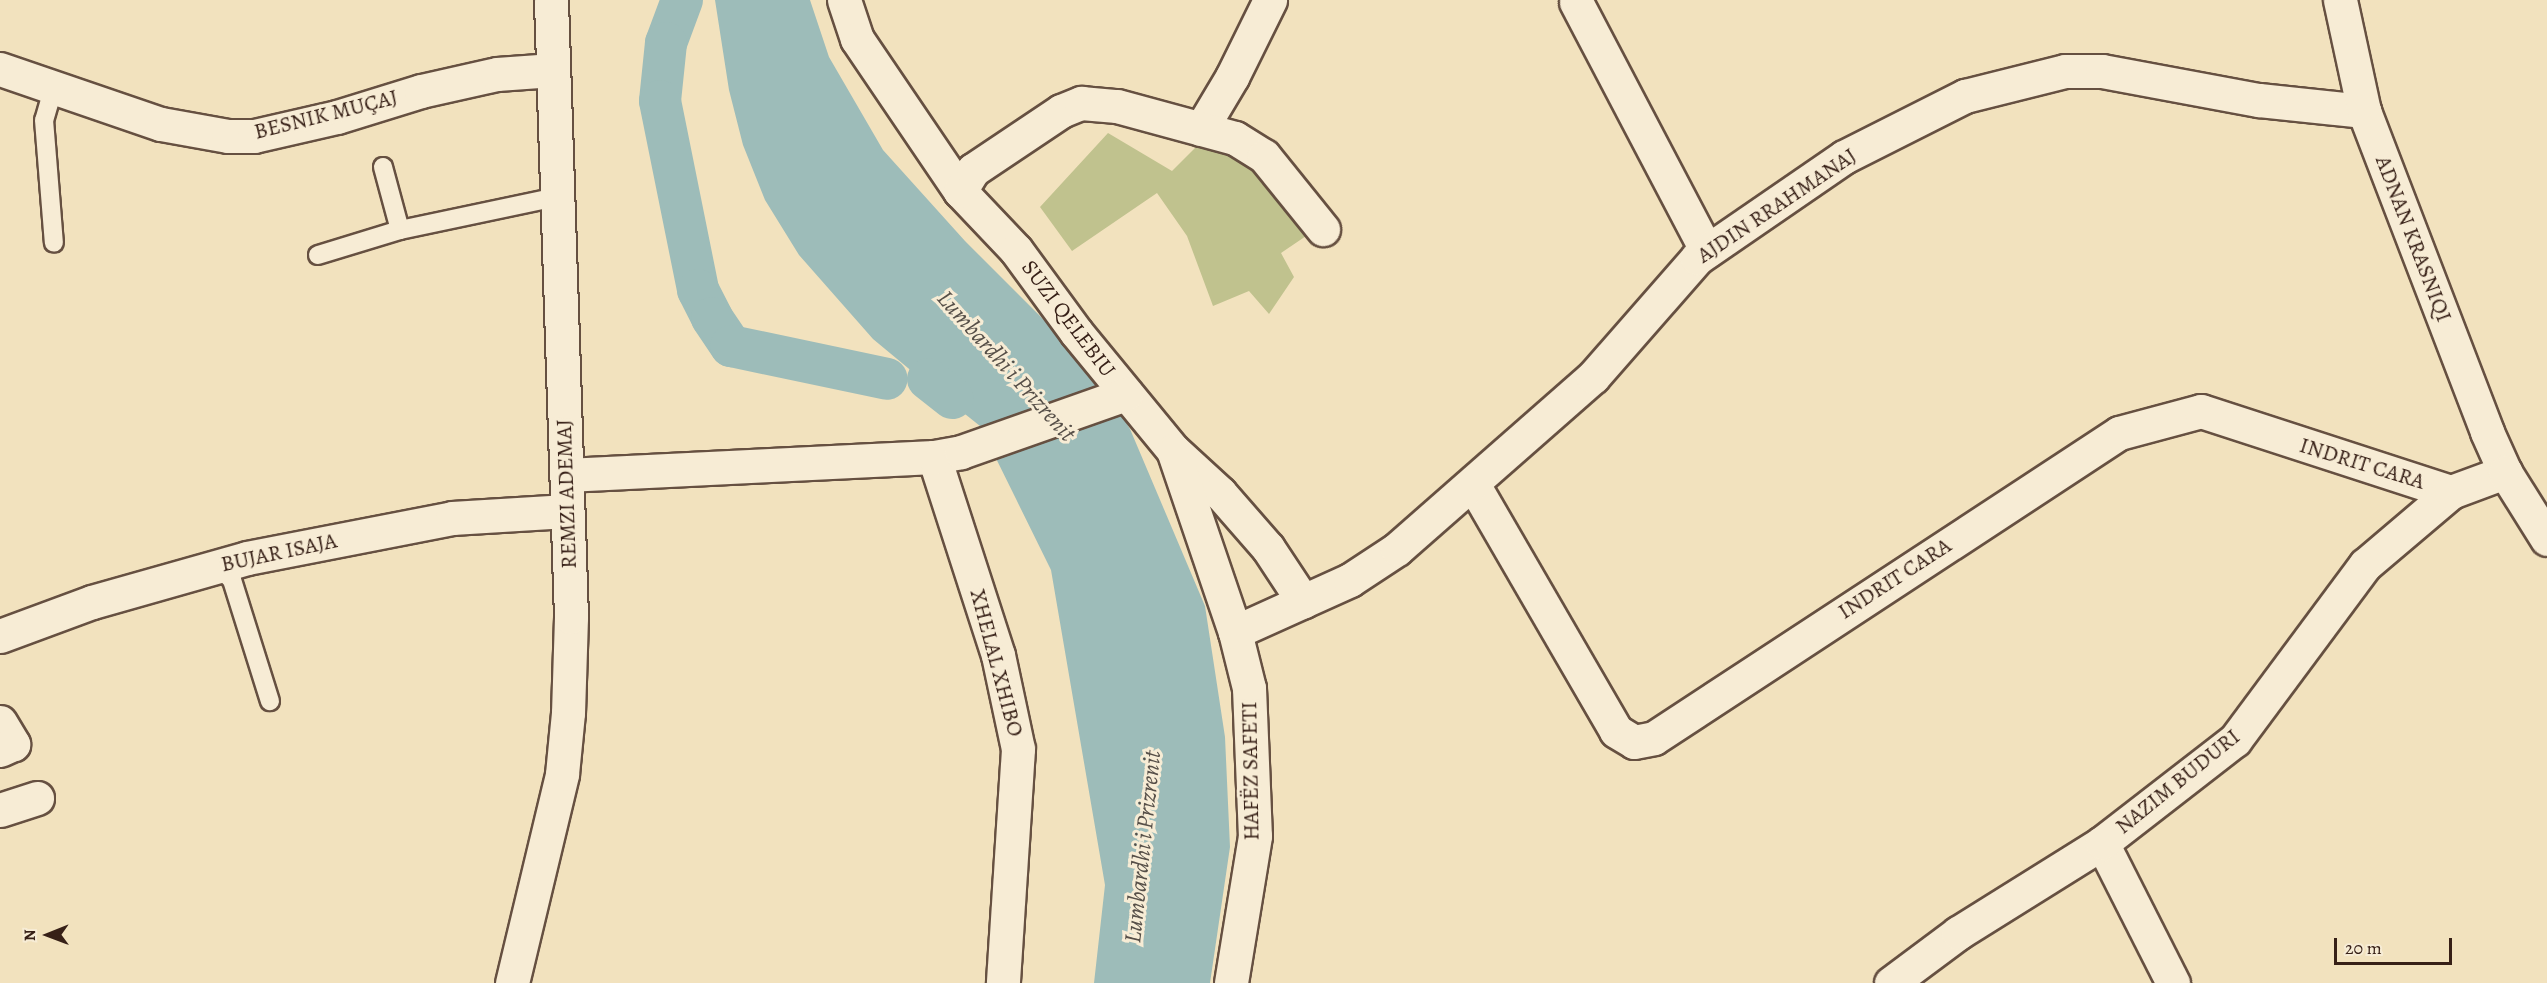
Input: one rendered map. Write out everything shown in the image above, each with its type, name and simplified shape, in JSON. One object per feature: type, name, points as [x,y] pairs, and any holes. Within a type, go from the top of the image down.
[{"type":"street","name":"REMZI ADEMAJ","points":[[512,983],[562,774],[571,617],[551,0]]},
{"type":"street","name":"SUZI QELEBIU","points":[[844,0],[857,39],[960,191],[1016,250],[1113,401],[1173,450],[1220,493],[1268,548],[1303,601]]},
{"type":"street","points":[[1201,129],[1232,77],[1270,0]]},
{"type":"street","name":"ADNAN KRASNIQI","points":[[2340,0],[2364,111],[2505,472],[2547,539]]},
{"type":"street","points":[[1576,2],[1707,251]]},
{"type":"street","name":"BESNIK MUÇAJ","points":[[0,69],[161,124],[228,136],[254,136],[496,74],[552,70]]},
{"type":"street","name":"AJDIN RRAHMANAJ","points":[[1235,632],[1350,580],[1397,549],[1593,377],[1707,251],[1844,157],[1965,96],[2065,71],[2148,77],[2259,100],[2364,111]]},
{"type":"street","points":[[960,191],[973,170],[996,153],[1081,103],[1117,105],[1235,138],[1264,156],[1323,229]]},
{"type":"street","points":[[566,475],[947,454],[1113,401]]},
{"type":"street","name":"INDRIT CARA","points":[[1473,484],[1616,731],[1634,742],[1654,738],[2119,433],[2201,411],[2451,492]]},
{"type":"street","name":"SUZI QELEBIU","points":[[1173,450],[1235,632]]},
{"type":"street","name":"XHELAL XHIBO","points":[[947,454],[998,655],[1018,749],[1003,983]]},
{"type":"street","name":"NAZIM BUDURI","points":[[1891,983],[1958,933],[2102,843],[2235,740],[2364,565],[2451,492],[2505,472]]},
{"type":"street","name":"BUJAR ISAJA","points":[[0,636],[92,602],[218,566],[452,518],[567,511]]},
{"type":"street","name":"HAFËZ SAFETI","points":[[1231,983],[1255,836],[1249,688],[1235,632]]},
{"type":"street","points":[[0,722],[13,744],[0,750]]},
{"type":"street","points":[[0,810],[37,798]]},
{"type":"street","points":[[2102,843],[2173,983]]},
{"type":"lane","points":[[54,86],[44,120],[54,243]]},
{"type":"lane","points":[[383,167],[400,230]]},
{"type":"lane","points":[[318,255],[400,230],[557,197]]},
{"type":"lane","points":[[218,566],[232,580],[270,701]]},
{"type":"green space","points":[[1108,133],[1172,171],[1200,143],[1229,151],[1265,174],[1309,234],[1281,253],[1294,277],[1269,314],[1249,291],[1213,306],[1187,236],[1157,193],[1072,251],[1040,207]]},
{"type":"water","name":"Lumbardhi i Prizrenit","points":[[715,0],[810,0],[829,57],[883,150],[965,241],[1098,374],[1130,429],[1205,606],[1225,737],[1230,847],[1210,983],[1094,983],[1105,885],[1051,570],[980,426],[950,402],[957,392],[929,369],[914,373],[873,339],[799,255],[765,200],[743,145],[729,90]]},
{"type":"waterway","points":[[682,0],[666,43],[660,101],[698,290],[712,318],[731,346],[887,379]]},
{"type":"waterway","points":[[928,379],[952,398]]}]
